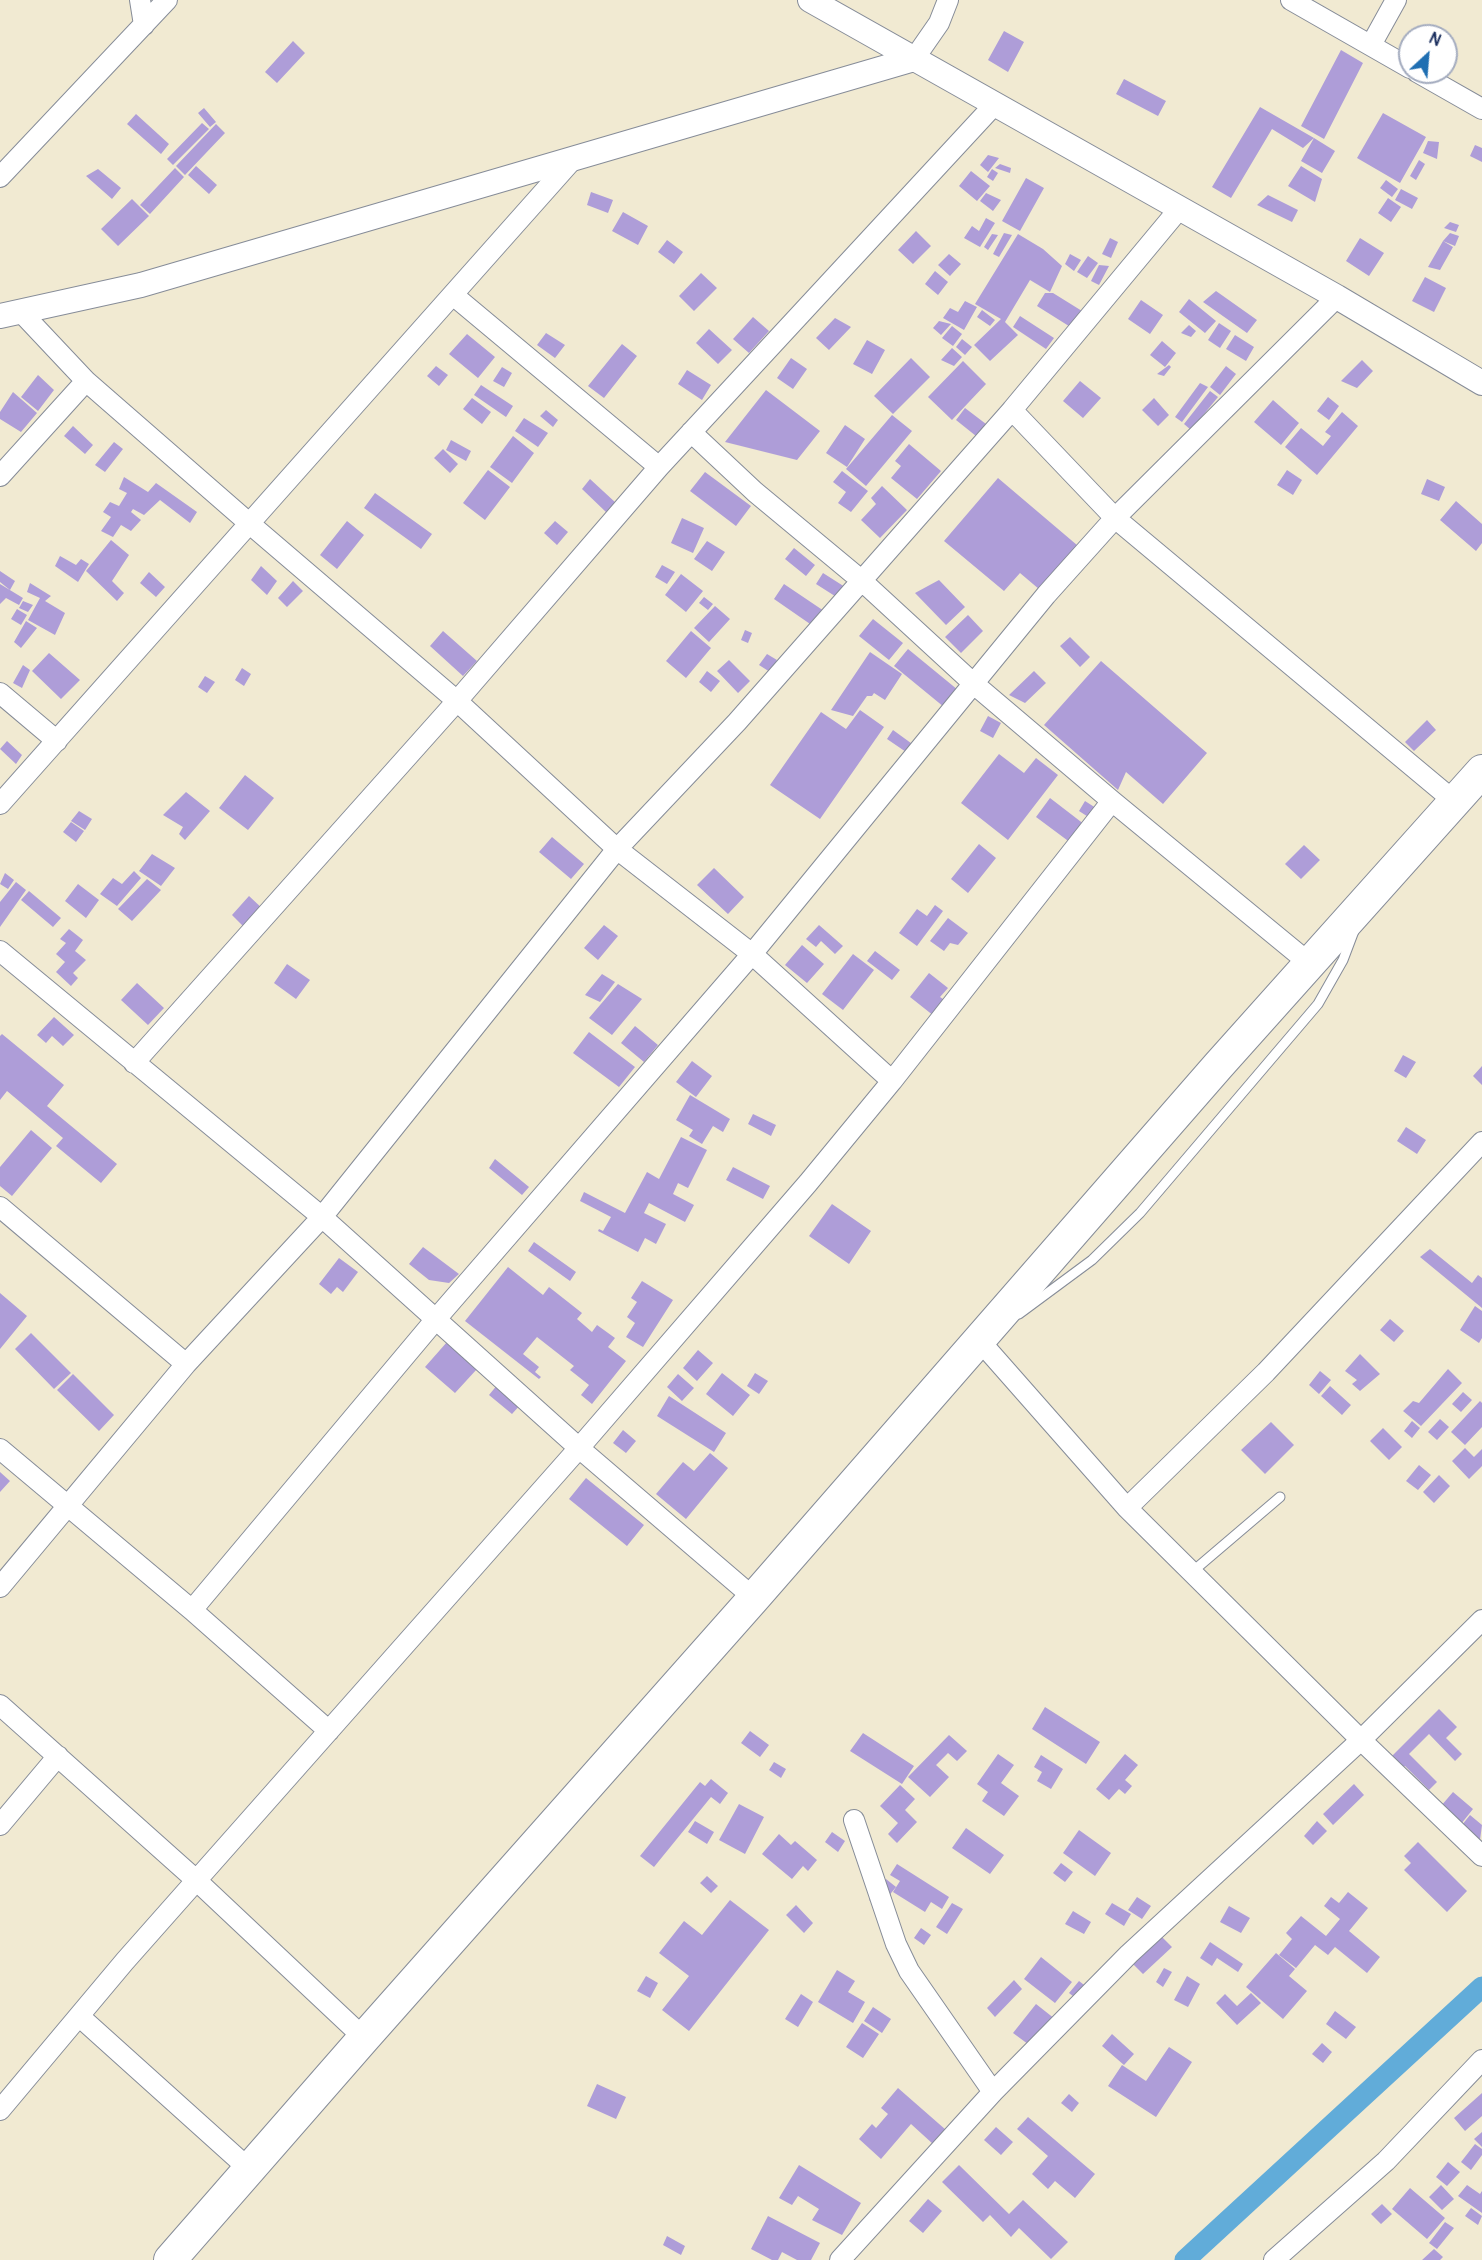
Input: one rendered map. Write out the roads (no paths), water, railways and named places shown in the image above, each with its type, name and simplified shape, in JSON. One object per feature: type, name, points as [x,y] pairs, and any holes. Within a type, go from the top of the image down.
[{"type":"highway","points":[[170,2260],[754,1598],[1309,963],[1482,771]]},
{"type":"street","points":[[140,0],[144,25]]},
{"type":"street","points":[[0,177],[167,0]]},
{"type":"street","points":[[810,0],[1337,297],[1482,383]]},
{"type":"street","points":[[10,314],[141,285],[915,59],[939,24],[948,0]]},
{"type":"street","points":[[1291,0],[1398,61]]},
{"type":"street","points":[[1371,45],[1396,0]]},
{"type":"street","points":[[1439,84],[1482,109]]},
{"type":"street","points":[[134,1063],[457,701],[659,467],[995,104]]},
{"type":"street","points":[[0,804],[574,158]]},
{"type":"street","points":[[0,1587],[186,1364],[322,1217],[617,849],[737,722],[1012,410],[1180,208]]},
{"type":"street","points":[[453,295],[659,467]]},
{"type":"street","points":[[192,1610],[436,1319],[752,954],[1046,595],[1115,518],[1337,297]]},
{"type":"street","points":[[10,314],[457,701],[617,849],[752,954],[892,1081]]},
{"type":"street","points":[[0,476],[86,381]]},
{"type":"street","points":[[1012,410],[1115,518],[1454,801]]},
{"type":"street","points":[[691,432],[788,521],[861,580],[974,684],[1309,963]]},
{"type":"street","points":[[0,693],[57,741]]},
{"type":"street","points":[[0,2110],[196,1880],[579,1448],[808,1183],[892,1081],[1112,801]]},
{"type":"street","points":[[0,951],[322,1217],[579,1448],[754,1598]]},
{"type":"street","points":[[1128,1508],[1266,1372],[1482,1142]]},
{"type":"street","points":[[0,1207],[186,1364]]},
{"type":"street","points":[[979,1340],[1128,1508],[1361,1740],[1482,1856]]},
{"type":"street","points":[[0,1449],[192,1610],[329,1731]]},
{"type":"street","points":[[840,2260],[993,2092],[1129,1954],[1361,1740],[1482,1620]]},
{"type":"street","points":[[0,1705],[196,1880],[364,2038]]},
{"type":"street","points":[[0,1825],[58,1756]]},
{"type":"street","points":[[854,1820],[896,1944],[909,1971],[993,2092]]},
{"type":"street","points":[[79,2016],[249,2169]]},
{"type":"street","points":[[1274,2260],[1386,2161],[1482,2060]]},
{"type":"lane","points":[[979,1340],[1032,1305],[1092,1260],[1140,1213],[1318,1004],[1342,960],[1368,897]]},
{"type":"lane","points":[[1192,1572],[1281,1497]]},
{"type":"waterway","points":[[1185,2260],[1482,1987]]}]
